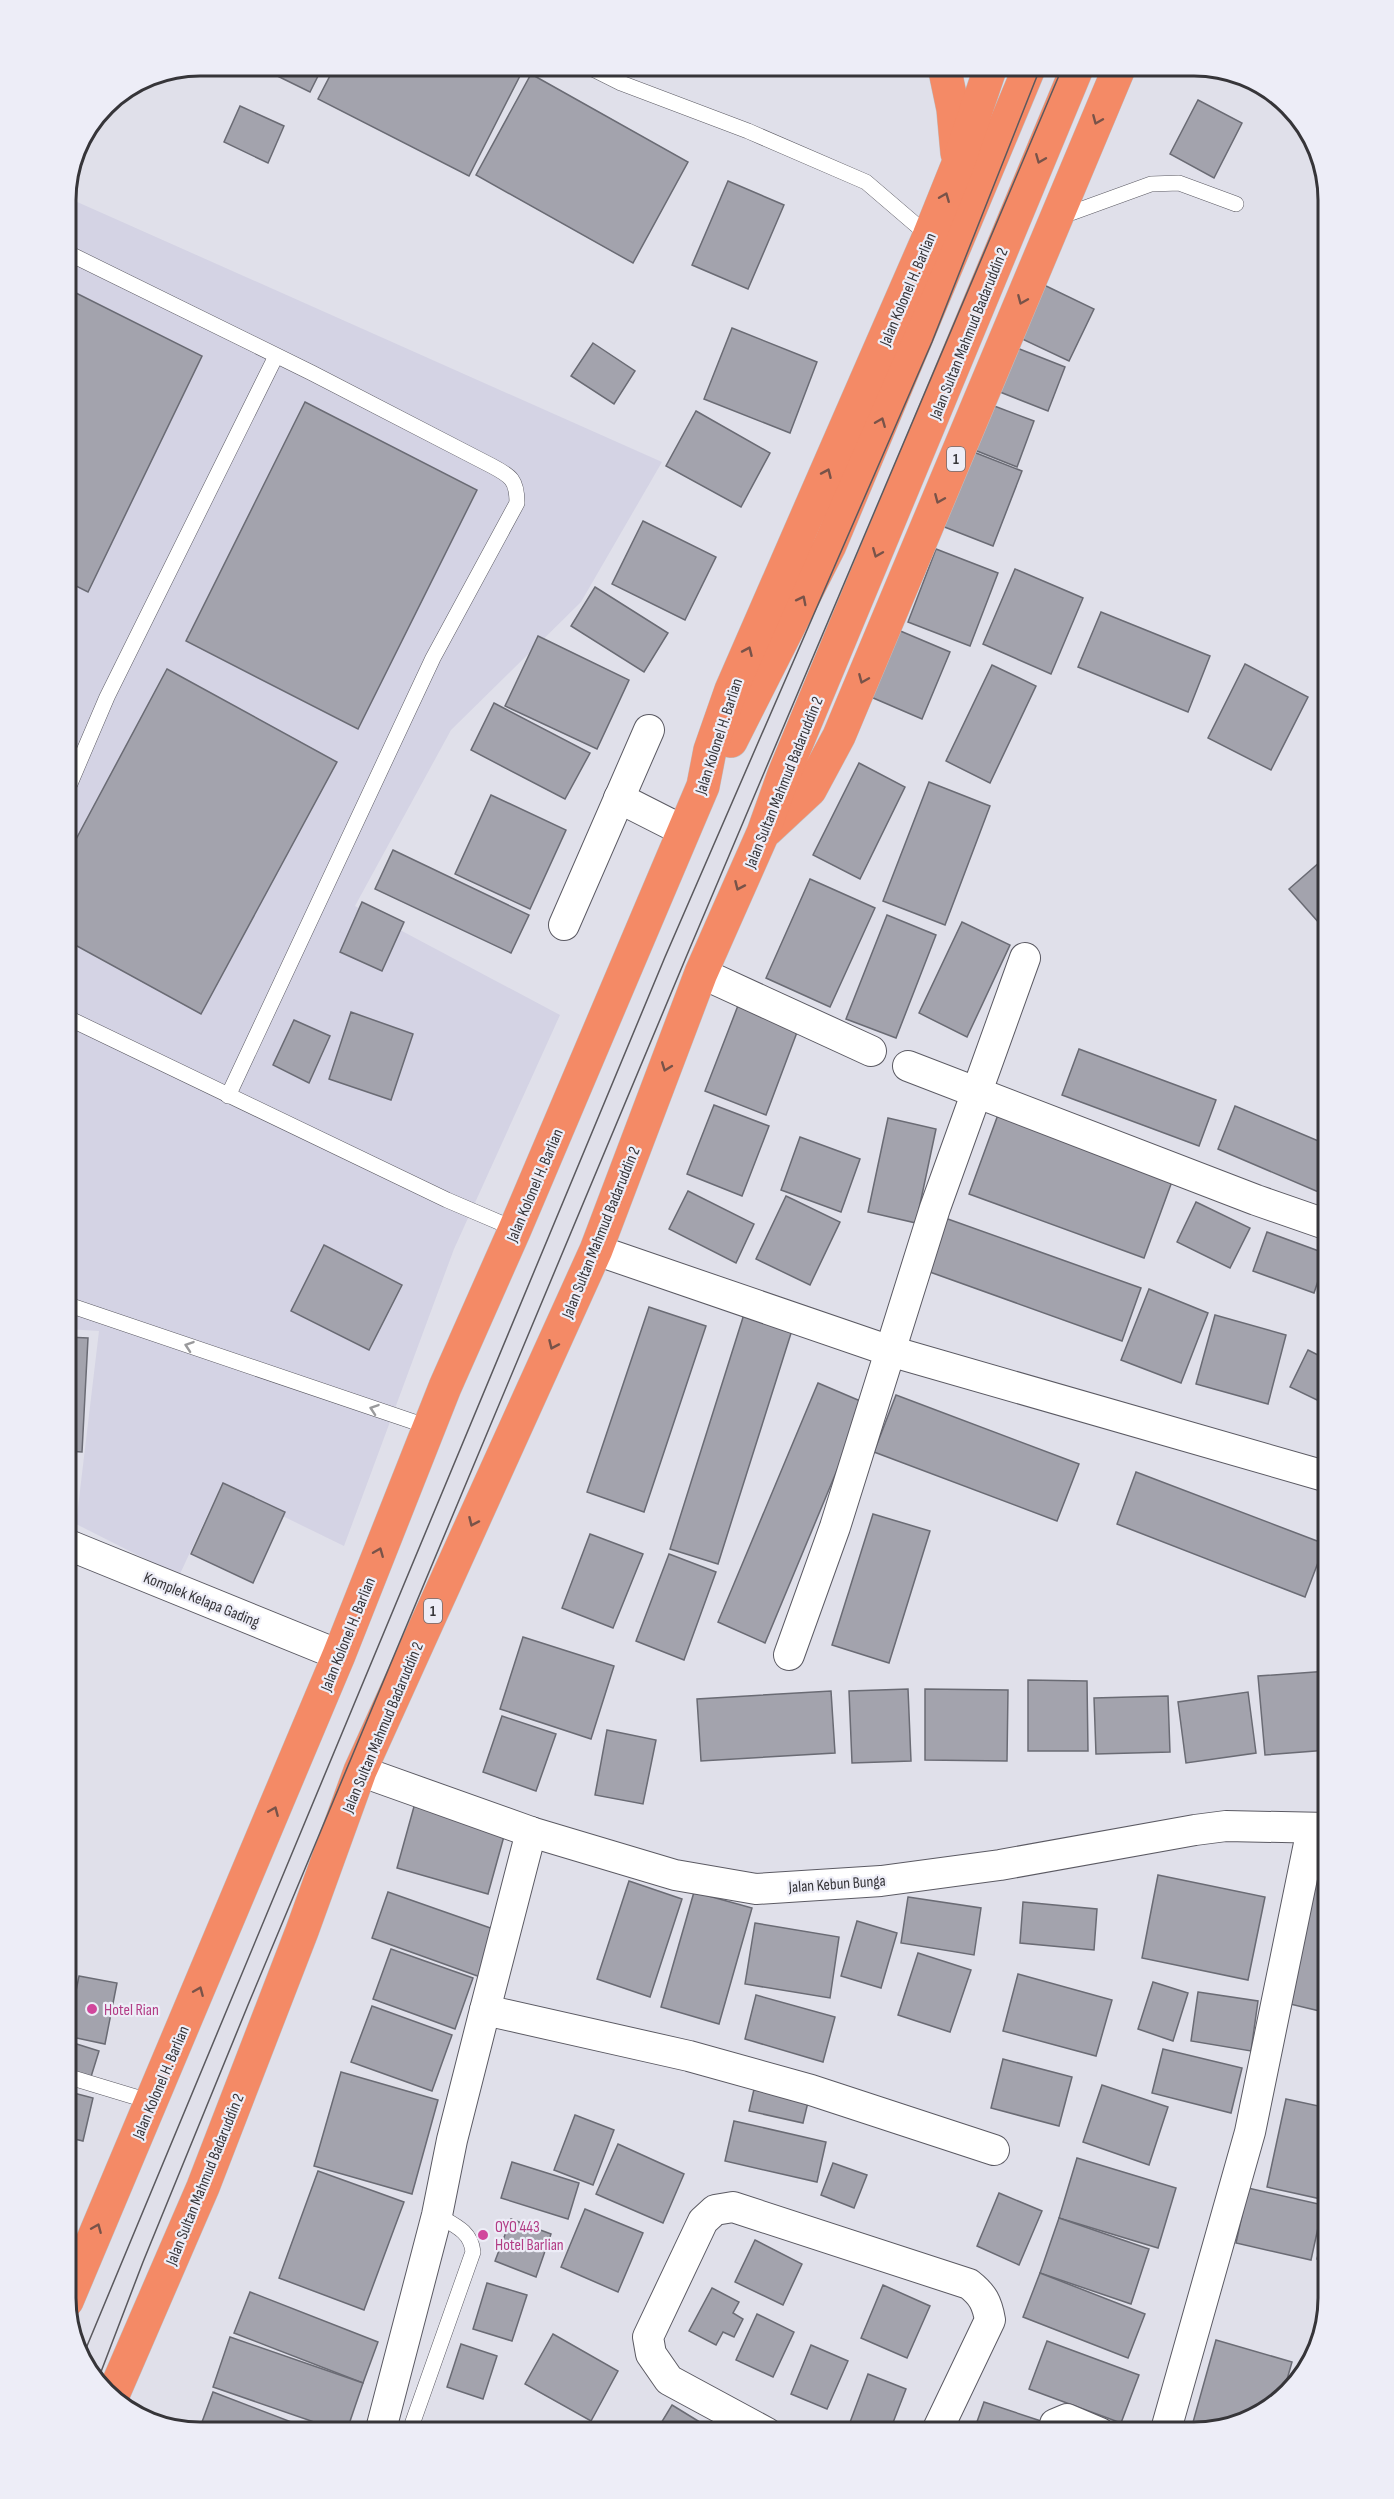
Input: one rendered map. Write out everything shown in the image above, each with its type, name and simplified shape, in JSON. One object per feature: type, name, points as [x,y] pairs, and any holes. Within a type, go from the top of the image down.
[{"type":"highway","points":[[946,77],[953,109],[958,164]]},
{"type":"highway","name":"Jalan Kolonel H. Barlian","points":[[76,2280],[339,1655],[429,1427],[684,831],[711,775],[710,750],[731,690],[929,236],[958,164],[987,77]]},
{"type":"highway","points":[[711,775],[830,544],[1025,77]]},
{"type":"highway","name":"Jalan Sultan Mahmud Badaruddin 2","points":[[116,2389],[203,2187],[360,1771],[596,1250],[701,973],[768,818],[1073,77]]},
{"type":"highway","name":"1","points":[[768,818],[810,790],[839,736],[1115,77]]},
{"type":"street","points":[[564,925],[649,730]]},
{"type":"street","points":[[619,798],[684,831]]},
{"type":"street","points":[[789,1656],[835,1527],[935,1208],[1025,958]]},
{"type":"street","points":[[701,973],[871,1051]]},
{"type":"street","points":[[908,1066],[1256,1200],[1318,1222]]},
{"type":"street","points":[[596,1250],[891,1351],[1318,1474]]},
{"type":"street","name":"Komplek Kelapa Gading","points":[[76,1548],[339,1655]]},
{"type":"street","name":"Jalan Kebun Bunga","points":[[360,1771],[531,1832],[675,1875],[756,1888],[881,1881],[976,1869],[1226,1826],[1318,1828]]},
{"type":"street","points":[[383,2422],[437,2215],[452,2140],[531,1832]]},
{"type":"street","points":[[1168,2422],[1250,2132],[1318,1837]]},
{"type":"street","points":[[485,2010],[689,2056],[811,2090],[994,2150]]},
{"type":"street","points":[[746,2422],[669,2380],[651,2354],[648,2337],[703,2221],[715,2210],[733,2207],[969,2284],[982,2295],[988,2305],[990,2320],[941,2422]]},
{"type":"street","points":[[1060,2422],[1067,2419],[1074,2422]]},
{"type":"lane","points":[[609,77],[748,131],[866,182],[929,236]]},
{"type":"lane","points":[[1057,218],[1150,184],[1179,183],[1236,204]]},
{"type":"lane","points":[[77,257],[509,475],[517,488],[518,503],[433,658],[228,1096]]},
{"type":"lane","points":[[77,768],[107,697],[276,356]]},
{"type":"lane","points":[[77,1022],[447,1200],[515,1229]]},
{"type":"lane","points":[[76,1308],[429,1427]]},
{"type":"lane","points":[[76,2079],[152,2102]]},
{"type":"lane","points":[[413,2422],[473,2252],[472,2242],[467,2233],[437,2215]]},
{"type":"shaded area","points":[[77,202],[662,462],[581,602],[451,730],[355,906],[560,1015],[454,1249],[344,1546],[221,1486],[179,1576],[76,1524],[99,1331],[76,1330]]},
{"type":"building","points":[[279,77],[318,77],[310,92]]},
{"type":"building","points":[[329,77],[519,77],[469,176],[318,99]]},
{"type":"building","points":[[529,77],[536,77],[688,162],[633,263],[476,175]]},
{"type":"building","points":[[1198,100],[1242,123],[1214,178],[1170,154]]},
{"type":"building","points":[[240,106],[284,126],[268,163],[224,142]]},
{"type":"building","points":[[728,181],[784,205],[748,289],[692,265]]},
{"type":"building","points":[[1044,285],[1094,309],[1069,361],[1020,338]]},
{"type":"building","points":[[77,293],[202,356],[88,592],[77,586]]},
{"type":"building","points":[[732,328],[817,362],[790,433],[704,399]]},
{"type":"building","points":[[593,343],[635,371],[614,404],[571,376]]},
{"type":"building","points":[[1017,348],[1065,367],[1048,411],[1000,392]]},
{"type":"building","points":[[305,402],[477,490],[358,729],[186,641]]},
{"type":"building","points":[[989,404],[1034,421],[1017,467],[972,449]]},
{"type":"building","points":[[696,411],[770,453],[741,507],[666,466]]},
{"type":"building","points":[[971,451],[1022,471],[993,546],[942,526]]},
{"type":"building","points":[[643,521],[716,557],[685,620],[612,584]]},
{"type":"building","points":[[936,549],[998,573],[970,646],[908,622]]},
{"type":"building","points":[[1015,569],[1083,598],[1051,674],[983,644]]},
{"type":"building","points":[[595,587],[668,633],[644,672],[571,626]]},
{"type":"building","points":[[1101,612],[1210,656],[1188,712],[1078,667]]},
{"type":"building","points":[[898,630],[950,652],[922,719],[871,697]]},
{"type":"building","points":[[538,636],[629,680],[597,749],[505,706]]},
{"type":"building","points":[[1245,664],[1308,697],[1271,770],[1208,738]]},
{"type":"building","points":[[992,665],[1036,686],[990,783],[946,761]]},
{"type":"building","points":[[167,669],[337,762],[201,1014],[77,946],[77,838]]},
{"type":"building","points":[[494,703],[590,753],[565,799],[471,750]]},
{"type":"building","points":[[859,763],[905,787],[860,879],[813,855]]},
{"type":"building","points":[[929,782],[990,806],[945,925],[883,901]]},
{"type":"building","points":[[491,795],[566,830],[530,909],[455,874]]},
{"type":"building","points":[[393,850],[529,915],[511,953],[375,889]]},
{"type":"building","points":[[1318,864],[1318,922],[1289,889]]},
{"type":"building","points":[[810,879],[875,908],[830,1007],[766,978]]},
{"type":"building","points":[[362,902],[404,922],[382,971],[340,952]]},
{"type":"building","points":[[887,915],[936,935],[896,1038],[846,1019]]},
{"type":"building","points":[[962,922],[1010,945],[967,1037],[919,1013]]},
{"type":"building","points":[[739,1003],[799,1027],[766,1115],[705,1091]]},
{"type":"building","points":[[351,1012],[413,1034],[391,1100],[329,1079]]},
{"type":"building","points":[[294,1020],[330,1036],[309,1083],[273,1065]]},
{"type":"building","points":[[1079,1049],[1216,1100],[1199,1146],[1062,1095]]},
{"type":"building","points":[[714,1105],[769,1126],[742,1196],[687,1174]]},
{"type":"building","points":[[1235,1106],[1318,1141],[1318,1192],[1218,1149]]},
{"type":"building","points":[[999,1112],[1174,1176],[1144,1258],[969,1194]]},
{"type":"building","points":[[888,1118],[936,1129],[916,1223],[868,1212]]},
{"type":"building","points":[[800,1137],[860,1159],[841,1212],[781,1190]]},
{"type":"building","points":[[688,1191],[754,1224],[736,1263],[669,1229]]},
{"type":"building","points":[[786,1196],[840,1222],[810,1285],[756,1259]]},
{"type":"building","points":[[1196,1202],[1250,1228],[1230,1268],[1177,1242]]},
{"type":"building","points":[[945,1218],[1141,1288],[1122,1341],[927,1271]]},
{"type":"building","points":[[1267,1232],[1318,1251],[1318,1281],[1314,1293],[1253,1271]]},
{"type":"building","points":[[324,1245],[402,1285],[369,1350],[291,1311]]},
{"type":"building","points":[[1149,1289],[1208,1313],[1181,1383],[1121,1360]]},
{"type":"building","points":[[649,1307],[706,1326],[644,1512],[587,1492]]},
{"type":"building","points":[[745,1311],[793,1327],[718,1564],[670,1549]]},
{"type":"building","points":[[1215,1315],[1286,1335],[1268,1404],[1196,1384]]},
{"type":"building","points":[[76,1337],[88,1338],[82,1452],[76,1452]]},
{"type":"building","points":[[1308,1350],[1318,1355],[1317,1400],[1290,1387]]},
{"type":"building","points":[[818,1383],[865,1403],[765,1643],[718,1622]]},
{"type":"building","points":[[896,1395],[1079,1464],[1057,1521],[874,1452]]},
{"type":"building","points":[[1136,1472],[1318,1541],[1318,1563],[1305,1597],[1117,1524]]},
{"type":"building","points":[[223,1483],[285,1512],[253,1583],[191,1554]]},
{"type":"building","points":[[873,1514],[930,1531],[889,1663],[832,1645]]},
{"type":"building","points":[[590,1534],[643,1554],[613,1628],[562,1608]]},
{"type":"building","points":[[669,1554],[716,1572],[684,1660],[636,1641]]},
{"type":"building","points":[[523,1637],[614,1666],[591,1739],[500,1709]]},
{"type":"building","points":[[1318,1672],[1318,1751],[1265,1755],[1258,1676]]},
{"type":"building","points":[[1028,1680],[1087,1681],[1088,1751],[1028,1751]]},
{"type":"building","points":[[908,1689],[911,1761],[852,1763],[849,1691]]},
{"type":"building","points":[[925,1689],[1008,1690],[1007,1761],[925,1760]]},
{"type":"building","points":[[831,1691],[835,1753],[701,1761],[697,1699]]},
{"type":"building","points":[[1248,1692],[1256,1753],[1186,1763],[1178,1702]]},
{"type":"building","points":[[1168,1696],[1170,1752],[1096,1754],[1094,1698]]},
{"type":"building","points":[[502,1716],[556,1734],[536,1791],[483,1772]]},
{"type":"building","points":[[607,1730],[656,1740],[643,1804],[595,1795]]},
{"type":"building","points":[[415,1803],[506,1829],[488,1894],[397,1868]]},
{"type":"building","points":[[1318,1873],[1318,2011],[1290,2004]]},
{"type":"building","points":[[1158,1875],[1265,1897],[1248,1980],[1142,1958]]},
{"type":"building","points":[[629,1881],[682,1899],[650,1997],[597,1979]]},
{"type":"building","points":[[388,1892],[499,1931],[483,1978],[372,1938]]},
{"type":"building","points":[[694,1892],[752,1908],[719,2024],[661,2007]]},
{"type":"building","points":[[908,1897],[981,1908],[974,1955],[901,1943]]},
{"type":"building","points":[[1023,1902],[1097,1909],[1094,1950],[1020,1943]]},
{"type":"building","points":[[857,1921],[897,1933],[881,1988],[841,1976]]},
{"type":"building","points":[[755,1923],[839,1937],[830,1998],[745,1984]]},
{"type":"building","points":[[391,1949],[473,1978],[455,2029],[373,1999]]},
{"type":"building","points":[[918,1953],[971,1970],[950,2032],[898,2015]]},
{"type":"building","points":[[1018,1974],[1112,2000],[1096,2056],[1003,2031]]},
{"type":"building","name":"Hotel Rian","points":[[79,1976],[117,1983],[105,2044],[76,2038],[76,1990]]},
{"type":"building","points":[[1153,1982],[1188,1993],[1173,2041],[1138,2029]]},
{"type":"building","points":[[1198,1992],[1258,2001],[1251,2051],[1191,2041]]},
{"type":"building","points":[[756,1995],[835,2017],[823,2062],[745,2039]]},
{"type":"building","points":[[372,2006],[452,2035],[432,2091],[351,2062]]},
{"type":"building","points":[[76,2044],[99,2051],[90,2080],[76,2076]]},
{"type":"building","points":[[1163,2049],[1242,2068],[1231,2113],[1152,2093]]},
{"type":"building","points":[[1003,2059],[1072,2077],[1059,2126],[991,2108]]},
{"type":"building","points":[[341,2072],[438,2100],[412,2194],[314,2166]]},
{"type":"building","points":[[755,2085],[809,2098],[803,2123],[749,2111]]},
{"type":"building","points":[[1102,2085],[1168,2107],[1149,2165],[1083,2142]]},
{"type":"building","points":[[76,2094],[93,2098],[83,2141],[76,2139]]},
{"type":"building","points":[[1286,2099],[1318,2106],[1318,2198],[1267,2187]]},
{"type":"building","points":[[575,2115],[614,2130],[593,2185],[554,2170]]},
{"type":"building","points":[[734,2121],[826,2142],[817,2182],[725,2161]]},
{"type":"building","points":[[618,2144],[684,2174],[663,2223],[596,2194]]},
{"type":"building","points":[[1077,2158],[1176,2188],[1158,2248],[1059,2218]]},
{"type":"building","points":[[512,2162],[579,2183],[568,2219],[501,2198]]},
{"type":"building","points":[[833,2163],[867,2175],[854,2208],[821,2195]]},
{"type":"building","points":[[318,2171],[404,2202],[364,2310],[279,2278]]},
{"type":"building","points":[[1248,2188],[1318,2204],[1318,2228],[1311,2260],[1236,2243]]},
{"type":"building","points":[[999,2193],[1042,2211],[1019,2265],[977,2246]]},
{"type":"building","points":[[585,2209],[643,2233],[618,2292],[561,2267]]},
{"type":"building","points":[[1059,2218],[1149,2249],[1131,2304],[1040,2273]]},
{"type":"building","points":[[511,2219],[551,2234],[536,2277],[495,2261]]},
{"type":"building","points":[[755,2240],[802,2264],[783,2305],[735,2282]]},
{"type":"building","points":[[1040,2273],[1145,2314],[1128,2358],[1023,2317]]},
{"type":"building","points":[[487,2283],[527,2295],[512,2341],[473,2329]]},
{"type":"building","points":[[883,2285],[930,2306],[907,2358],[861,2338]]},
{"type":"building","points":[[712,2288],[739,2302],[733,2313],[743,2319],[734,2337],[723,2332],[716,2345],[689,2331]]},
{"type":"building","points":[[250,2292],[378,2342],[363,2383],[234,2333]]},
{"type":"building","points":[[757,2314],[794,2332],[773,2377],[736,2360]]},
{"type":"building","points":[[553,2334],[618,2371],[591,2421],[525,2384]]},
{"type":"building","points":[[230,2337],[363,2383],[350,2422],[314,2422],[213,2387]]},
{"type":"building","points":[[1216,2340],[1292,2362],[1287,2379],[1269,2397],[1255,2406],[1218,2420],[1193,2422]]},
{"type":"building","points":[[1047,2341],[1139,2375],[1121,2422],[1029,2389]]},
{"type":"building","points":[[461,2344],[497,2356],[483,2399],[447,2387]]},
{"type":"building","points":[[811,2345],[848,2361],[827,2409],[791,2394]]},
{"type":"building","points":[[868,2374],[906,2389],[893,2422],[850,2422]]},
{"type":"building","points":[[213,2392],[291,2422],[202,2422]]},
{"type":"building","points":[[984,2402],[1041,2421],[1041,2422],[977,2422]]},
{"type":"building","points":[[672,2405],[700,2422],[662,2422]]},
{"type":"tram line","points":[[87,2347],[665,957],[932,342],[1037,77]]},
{"type":"tram line","points":[[101,2372],[143,2262],[248,2005],[687,955],[1058,77]]},
{"type":"place","name":"Hotel Rian","points":[[92,2009]]},
{"type":"place","name":"OYO 443 Hotel Barlian","points":[[483,2235]]}]
